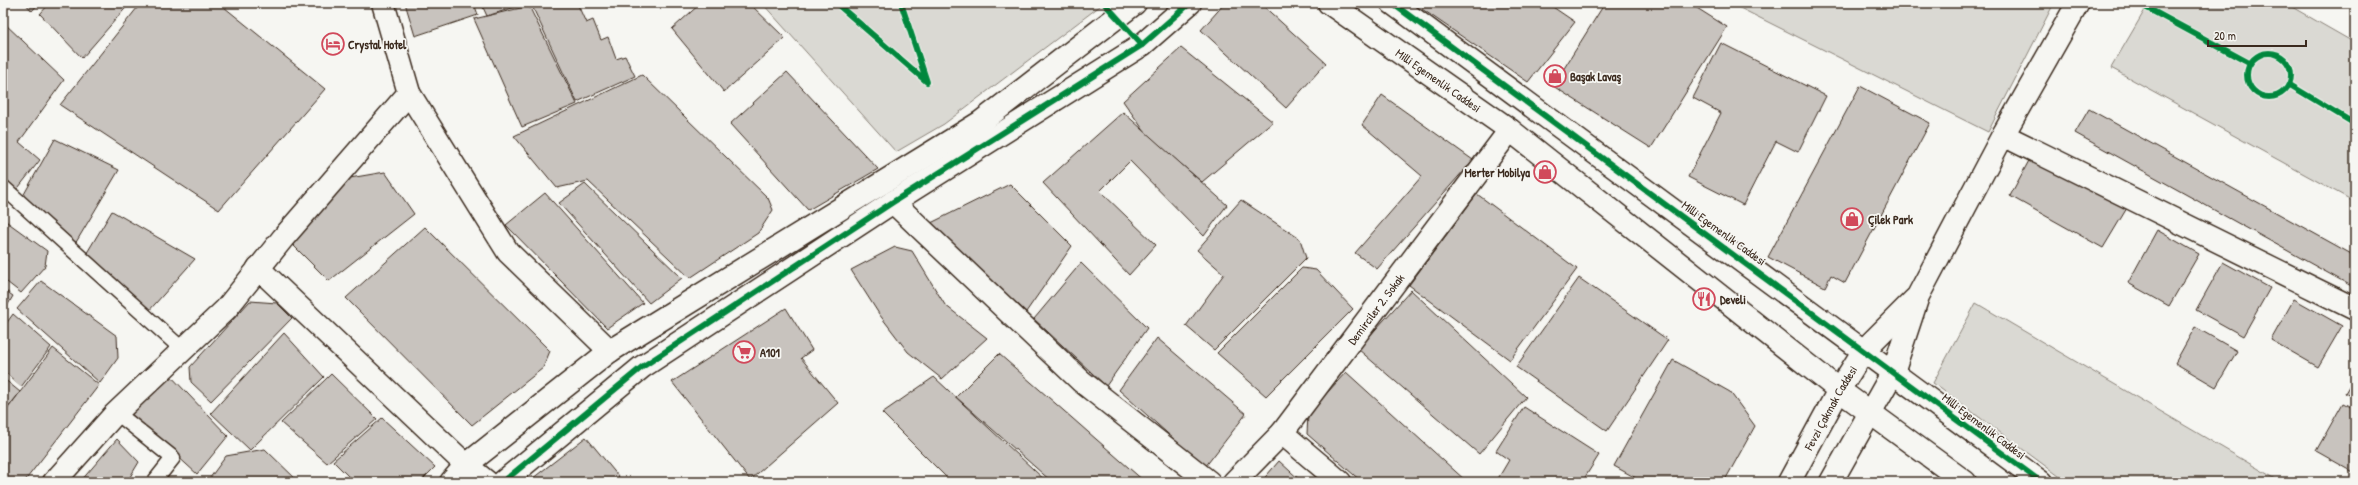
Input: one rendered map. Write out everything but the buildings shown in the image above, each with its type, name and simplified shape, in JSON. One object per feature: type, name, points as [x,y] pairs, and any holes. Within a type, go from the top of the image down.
[{"type":"street","points":[[383,3],[409,93],[508,252],[610,351]]},
{"type":"street","points":[[451,482],[466,465],[610,351],[981,122],[1135,3]]},
{"type":"street","points":[[503,482],[642,367],[892,202],[1142,45],[1190,3]]},
{"type":"street","name":"Milli Egemenlik Caddesi","points":[[1329,3],[1510,130],[1839,390],[1965,482]]},
{"type":"street","name":"Milli Egemenlik Caddesi","points":[[1392,3],[2041,482]]},
{"type":"street","points":[[1831,482],[1893,372],[1918,296],[2003,135],[2078,3]]},
{"type":"street","points":[[54,482],[116,413],[226,309],[258,268],[409,93]]},
{"type":"street","name":"Demirciler 2. Sokak","points":[[1234,482],[1282,433],[1510,130]]},
{"type":"street","points":[[2003,135],[2355,309]]},
{"type":"street","points":[[892,202],[1081,381],[1208,482]]},
{"type":"street","points":[[258,268],[466,465],[487,482]]},
{"type":"street","name":"Fevzi Çakmak Caddesi","points":[[1789,482],[1839,390],[1864,350],[1918,296]]},
{"type":"street","points":[[1282,433],[1340,482]]},
{"type":"lane","points":[[3,187],[183,350]]},
{"type":"lane","points":[[116,413],[173,458],[154,482]]},
{"type":"shaded area","points":[[762,3],[1104,3],[944,124],[896,152]]},
{"type":"shaded area","points":[[1730,3],[2049,3],[2053,5],[1988,132]]},
{"type":"shaded area","points":[[2149,3],[2285,3],[2355,43],[2355,202],[2111,68]]},
{"type":"shaded area","points":[[1976,303],[2281,482],[2067,482],[1933,383]]},
{"type":"cycle path","points":[[836,3],[927,82],[901,3]]},
{"type":"cycle path","points":[[1104,3],[1142,45]]},
{"type":"cycle path","points":[[503,482],[642,367],[893,202],[1142,45],[1190,3]]},
{"type":"cycle path","points":[[1392,3],[2041,482]]},
{"type":"cycle path","points":[[2138,3],[2249,63]]},
{"type":"cycle path","points":[[2265,53],[2273,53],[2285,59],[2291,71],[2291,75],[2291,79],[2285,91],[2273,97],[2265,97],[2253,91],[2247,79],[2247,71],[2253,59],[2265,53]]},
{"type":"cycle path","points":[[2290,85],[2355,124]]},
{"type":"place","name":"Crystal Hotel","points":[[333,44]]},
{"type":"place","name":"Başak Lavaş","points":[[1555,76]]},
{"type":"place","name":"Merter Mobilya","points":[[1545,172]]},
{"type":"place","name":"Çilek Park","points":[[1852,219]]},
{"type":"place","name":"Develi","points":[[1704,299]]},
{"type":"place","name":"A101","points":[[744,352]]}]
